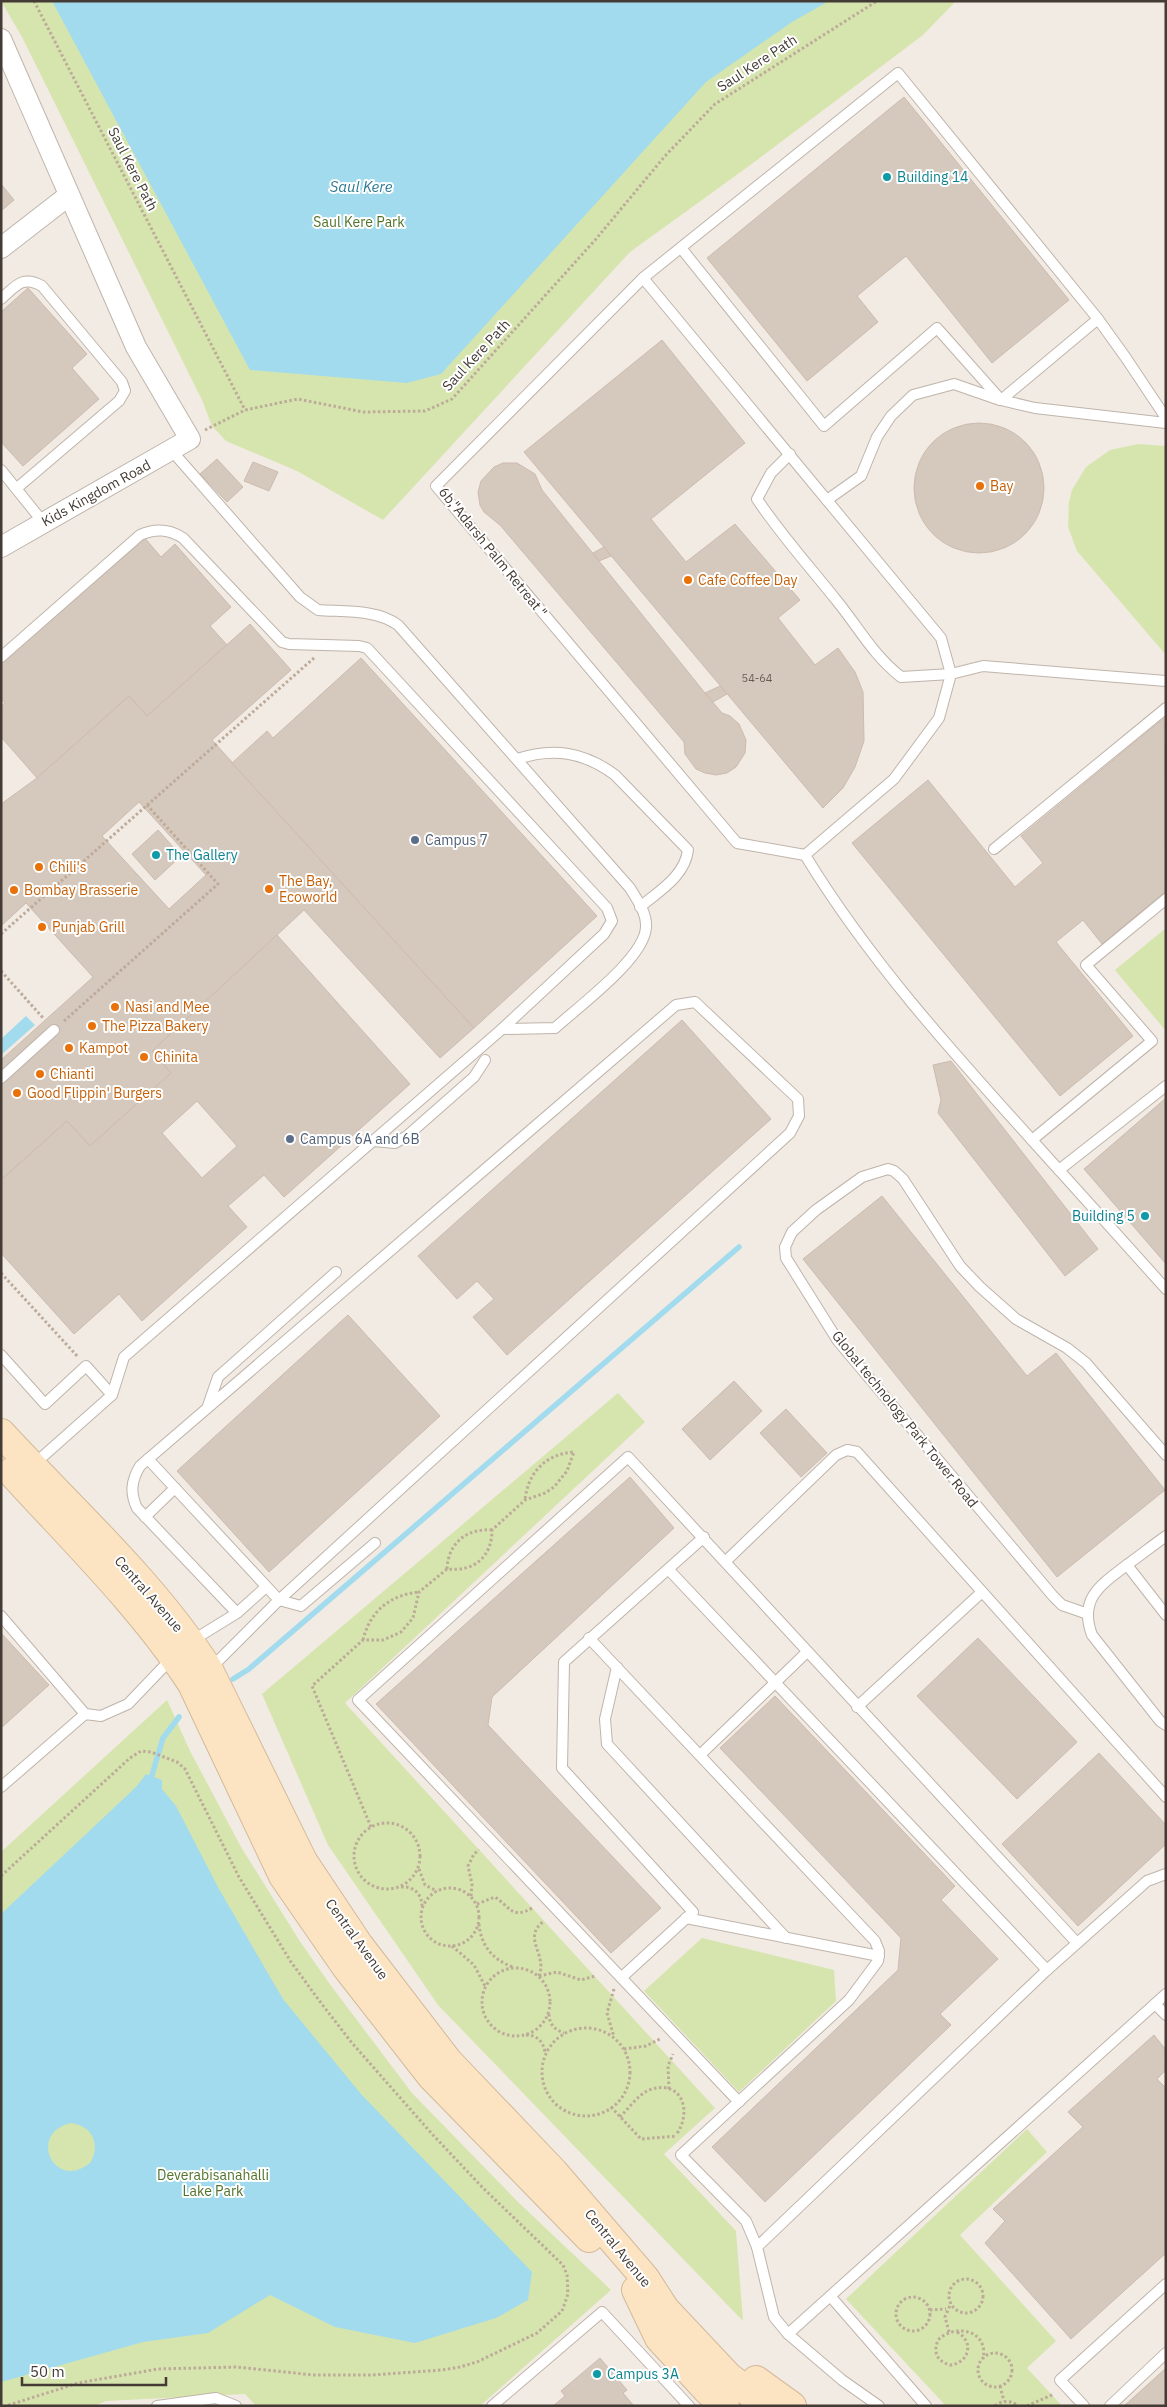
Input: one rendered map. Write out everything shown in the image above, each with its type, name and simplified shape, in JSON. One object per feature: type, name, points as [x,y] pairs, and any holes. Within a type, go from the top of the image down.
[{"type":"street","points":[[1,39],[68,196],[136,347],[190,439]]},
{"type":"street","points":[[1,248],[68,196]]},
{"type":"street","name":"Kids Kingdom Road","points":[[1,547],[190,439]]},
{"type":"street","name":"Central Avenue","points":[[1,1433],[147,1588],[183,1649],[192,1684],[283,1876],[346,1967],[431,2076],[639,2281],[730,2376],[767,2406]]},
{"type":"street","name":"Central Avenue","points":[[1,1461],[131,1604],[209,1670],[302,1861],[359,1945],[448,2061],[554,2172],[639,2281],[669,2328],[725,2387],[748,2406]]},
{"type":"street","points":[[639,2281],[658,2338],[707,2390],[726,2406]]},
{"type":"street","points":[[639,2281],[679,2305],[740,2368],[792,2406]]},
{"type":"lane","points":[[1166,418],[1098,319],[898,73],[643,278],[941,638],[951,674],[939,718],[894,779],[805,855],[829,894],[936,1033],[1166,1289]]},
{"type":"lane","points":[[681,248],[824,426],[937,328],[1001,400]]},
{"type":"lane","name":"6b,\"Adarsh Palm Retreat \"","points":[[643,278],[436,486],[738,843],[805,855]]},
{"type":"lane","points":[[1,299],[21,281],[32,280],[42,286],[122,382],[125,391],[120,401],[17,488]]},
{"type":"lane","points":[[1001,400],[1098,319]]},
{"type":"lane","points":[[827,500],[861,476],[877,437],[891,416],[913,395],[954,384],[1001,400],[1035,408],[1166,423]]},
{"type":"lane","points":[[172,451],[300,597],[318,610],[377,614],[389,618],[398,625],[630,888],[645,915],[646,928],[630,961],[555,1028],[502,1030]]},
{"type":"lane","points":[[790,454],[771,474],[757,499],[778,530],[838,602],[883,662],[901,677],[951,674],[983,666],[1166,681]]},
{"type":"lane","points":[[1,470],[43,522]]},
{"type":"lane","points":[[1,657],[132,541],[144,533],[159,530],[168,531],[183,538],[282,642],[289,644],[367,648],[607,908],[612,921],[604,934],[502,1030],[124,1358],[112,1395],[32,1467]]},
{"type":"lane","points":[[994,849],[1166,708]]},
{"type":"lane","points":[[517,759],[545,752],[560,752],[588,758],[602,765],[615,774],[688,850],[684,867],[679,874],[640,907]]},
{"type":"lane","points":[[1032,1140],[1152,1041],[1086,965],[1166,899]]},
{"type":"lane","points":[[209,1670],[279,1600],[790,1133],[800,1116],[798,1099],[695,1002],[676,1005],[140,1466],[132,1484],[133,1500],[145,1517],[237,1612]]},
{"type":"lane","points":[[1,1078],[54,1030]]},
{"type":"lane","points":[[374,1141],[395,1143],[407,1136],[474,1077],[485,1060]]},
{"type":"lane","points":[[1059,1170],[1166,1086]]},
{"type":"lane","name":"Global technology Park Tower Road","points":[[1088,1614],[1062,1605],[1053,1596],[838,1341],[786,1258],[787,1239],[816,1210],[862,1177],[888,1169],[894,1171],[904,1179],[960,1266],[980,1287],[1016,1319],[1067,1348],[1086,1363],[1166,1455]]},
{"type":"lane","points":[[208,1406],[218,1377],[336,1272]]},
{"type":"lane","points":[[1,1355],[45,1404],[86,1366],[112,1395]]},
{"type":"lane","points":[[726,1561],[836,1454],[847,1450],[857,1452],[1166,1797]]},
{"type":"lane","points":[[739,2102],[672,2029],[358,1700],[628,1457],[704,1537],[807,1652],[1077,1943]]},
{"type":"lane","points":[[148,1460],[279,1600],[300,1606],[374,1543]]},
{"type":"lane","points":[[145,1517],[175,1488]]},
{"type":"lane","points":[[1166,1536],[1096,1590],[1090,1602],[1088,1625],[1092,1635],[1160,1721],[1166,1726]]},
{"type":"lane","points":[[622,1978],[693,1912],[562,1768],[564,1662],[704,1537]]},
{"type":"lane","points":[[1127,1565],[1166,1615]]},
{"type":"lane","points":[[669,1570],[1047,1970]]},
{"type":"lane","points":[[1,1616],[85,1714],[101,1716],[128,1704],[183,1649],[237,1612],[266,1586]]},
{"type":"lane","points":[[858,1707],[982,1592]]},
{"type":"lane","points":[[589,1638],[874,1942],[879,1951],[878,1961],[849,2000],[681,2155],[746,2220],[757,2247],[774,2317],[788,2334],[842,2380],[879,2406]]},
{"type":"lane","points":[[700,1755],[807,1652]]},
{"type":"lane","points":[[616,1667],[604,1718],[607,1744],[786,1938]]},
{"type":"lane","points":[[1,1787],[85,1714]]},
{"type":"lane","points":[[757,2247],[1047,1970],[1147,1881],[1166,1874]]},
{"type":"lane","points":[[686,1918],[879,1956]]},
{"type":"lane","points":[[788,2334],[1166,1994]]},
{"type":"lane","points":[[1155,2004],[1166,2015]]},
{"type":"lane","points":[[1084,2406],[1060,2380],[1166,2284]]},
{"type":"lane","points":[[830,2297],[926,2406]]},
{"type":"lane","points":[[492,2406],[602,2312],[688,2406]]},
{"type":"lane","points":[[1110,2406],[1166,2354]]},
{"type":"lane","points":[[157,2406],[216,2398],[236,2406]]},
{"type":"path","name":"Saul Kere Path","points":[[34,1],[245,410],[298,399],[363,412],[425,411],[452,399],[596,239],[665,156],[715,104],[878,1]]},
{"type":"path","points":[[190,439],[245,410]]},
{"type":"path","points":[[1,934],[328,645]]},
{"type":"path","points":[[1,971],[54,1030],[218,884],[147,805]]},
{"type":"path","points":[[1,1273],[86,1366]]},
{"type":"path","points":[[525,1500],[528,1482],[538,1468],[554,1456],[574,1452]]},
{"type":"path","points":[[447,1568],[450,1552],[460,1538],[475,1530],[492,1530]]},
{"type":"path","points":[[364,1640],[369,1622],[381,1606],[399,1596],[419,1592]]},
{"type":"path","points":[[1,1876],[130,1758],[142,1751],[152,1752],[168,1758],[185,1769],[191,1777],[239,1877],[292,1962],[321,2003],[352,2043],[433,2135],[563,2265],[568,2285],[566,2303],[562,2311],[551,2323],[522,2342],[478,2362],[442,2370],[314,2375],[236,2367],[158,2369],[78,2383],[6,2406]]},
{"type":"path","points":[[438,1891],[425,1884],[419,1874],[421,1858],[417,1840],[403,1827],[395,1824],[376,1825],[361,1836],[354,1854],[358,1872],[364,1880],[381,1889],[406,1886],[416,1891],[420,1897],[422,1928],[427,1935],[443,1946],[452,1946],[469,1939],[479,1923]]},
{"type":"path","points":[[471,1896],[472,1884],[468,1866],[470,1860],[480,1850]]},
{"type":"path","points":[[399,1887],[414,1876],[419,1867]]},
{"type":"path","points":[[422,1910],[430,1895],[438,1891],[454,1888],[471,1896],[477,1904],[480,1933],[488,1951],[499,1961],[513,1968],[531,1971],[539,1976],[549,1992],[551,2024],[555,2029],[564,2033]]},
{"type":"path","points":[[477,1904],[495,1897],[511,1912],[522,1913],[532,1908]]},
{"type":"path","points":[[539,1976],[542,1963],[534,1942],[534,1936],[539,1925],[544,1921]]},
{"type":"path","points":[[452,1946],[474,1965],[486,1986]]},
{"type":"path","points":[[513,1968],[497,1974],[486,1986],[482,1995],[483,2012],[492,2027],[507,2035],[536,2037],[540,2041],[545,2050],[542,2066],[544,2086],[555,2104],[569,2113],[584,2116],[595,2115],[611,2108],[622,2097],[630,2077],[630,2066],[623,2049],[614,2038],[608,2022],[608,2004],[615,1985],[622,1978]]},
{"type":"path","points":[[539,1976],[557,1972],[581,1980],[594,1976]]},
{"type":"path","points":[[524,2036],[539,2028],[550,2011]]},
{"type":"path","points":[[544,2056],[556,2039],[574,2029],[594,2028],[614,2038]]},
{"type":"path","points":[[623,2049],[646,2046],[672,2029]]},
{"type":"path","points":[[670,2090],[668,2066],[671,2057],[684,2042]]},
{"type":"path","points":[[611,2108],[641,2139],[676,2135],[681,2129],[685,2114],[681,2098],[676,2092],[658,2088],[644,2093],[620,2117]]},
{"type":"path","points":[[676,2135],[689,2148]]},
{"type":"path","points":[[949,2332],[946,2324],[947,2309],[951,2303],[949,2294],[956,2282],[970,2280],[980,2287],[982,2298],[980,2304],[971,2312],[958,2311],[951,2303]]},
{"type":"path","points":[[911,2297],[923,2300],[930,2310],[928,2322],[918,2330],[906,2328],[897,2318],[900,2305],[911,2297]]},
{"type":"path","points":[[930,2310],[947,2309]]},
{"type":"path","points":[[957,2332],[966,2339],[968,2351],[963,2361],[950,2365],[939,2359],[935,2346],[938,2340],[949,2332],[968,2331],[978,2336],[984,2347],[983,2359],[978,2368],[982,2381],[993,2387],[1000,2386],[1010,2378],[1011,2367],[1009,2361],[999,2354],[992,2354],[983,2359]]},
{"type":"path","points":[[1000,2386],[1004,2401]]},
{"type":"path","points":[[1027,2406],[1068,2388]]},
{"type":"path","points":[[995,2406],[1004,2401],[1018,2406]]},
{"type":"green space","name":"Saul Kere","points":[[1,1],[956,1],[923,35],[749,166],[630,252],[383,520],[297,471],[226,441],[212,426],[202,400],[22,37]]},
{"type":"green space","points":[[1138,444],[1166,446],[1166,655],[1077,551],[1068,527],[1069,502],[1072,490],[1086,467],[1110,450]]},
{"type":"green space","points":[[1166,928],[1166,1031],[1115,970]]},
{"type":"green space","points":[[618,1393],[645,1422],[345,1703],[715,2108],[664,2154],[736,2231],[743,2321],[438,2005],[328,1845],[262,1694]]},
{"type":"green space","name":"Deverabisanahalli Lake Park","points":[[167,1700],[190,1751],[241,1847],[299,1940],[329,1983],[412,2093],[518,2202],[611,2290],[480,2406],[256,2406],[245,2394],[106,2401],[94,2406],[1,2406],[1,1852]]},
{"type":"green space","points":[[702,1938],[834,1970],[836,2001],[739,2092],[644,1991]]},
{"type":"green space","points":[[1027,2129],[1047,2152],[960,2235],[1056,2341],[1027,2368],[1062,2406],[946,2406],[846,2299]]},
{"type":"water","name":"Saul Kere","points":[[52,1],[829,1],[792,22],[706,82],[441,374],[407,383],[250,370]]},
{"type":"water","points":[[26,1016],[35,1025],[1,1055],[1,1039]]},
{"type":"water","name":"Deverabisanahalli Lake Park","points":[[146,1774],[162,1780],[162,1789],[176,1806],[219,1889],[283,1999],[361,2094],[532,2272],[528,2300],[496,2318],[415,2343],[335,2327],[270,2295],[208,2333],[143,2342],[1,2382],[1,1914],[136,1787]],"holes":[[[71,2123],[79,2125],[90,2132],[95,2143],[95,2150],[90,2163],[77,2170],[66,2170],[57,2166],[51,2158],[48,2148],[50,2138],[58,2129]]]},
{"type":"building","name":"Building 14","points":[[904,97],[1069,300],[992,363],[906,256],[857,296],[878,322],[807,381],[707,258]]},
{"type":"building","points":[[1,184],[14,200],[1,211]]},
{"type":"building","points":[[28,288],[87,354],[72,368],[99,399],[23,466],[1,442],[1,312]]},
{"type":"building","points":[[662,340],[745,443],[651,519],[686,562],[735,524],[800,600],[778,618],[815,665],[838,648],[855,672],[863,692],[864,741],[855,767],[843,788],[823,808],[524,452]]},
{"type":"building","name":"Bay","points":[[979,423],[992,424],[1004,428],[1025,442],[1039,463],[1043,475],[1043,501],[1039,513],[1025,534],[1004,548],[992,552],[979,553],[966,552],[954,548],[933,534],[919,513],[915,501],[914,488],[915,475],[919,463],[933,442],[954,428],[966,424]]},
{"type":"building","points":[[217,459],[243,487],[227,502],[200,474]]},
{"type":"building","points":[[253,462],[278,472],[269,491],[244,481]]},
{"type":"building","points":[[503,463],[517,463],[535,474],[542,490],[705,693],[722,713],[730,716],[739,724],[746,740],[745,753],[736,767],[727,773],[716,775],[696,769],[685,754],[684,742],[500,525],[484,512],[480,505],[478,492],[481,481],[494,467]]},
{"type":"building","points":[[143,536],[161,557],[175,544],[231,607],[210,626],[227,645],[147,716],[129,696],[37,778],[1,737],[1,706],[5,703],[1,699],[1,663]]},
{"type":"building","points":[[604,547],[611,556],[599,561],[593,553]]},
{"type":"building","name":"The Bay, Ecoworld","points":[[250,624],[291,670],[212,740],[474,1028],[440,1058],[304,910],[152,1051],[171,1073],[90,1146],[67,1121],[1,1180],[1,1060],[93,977],[26,903],[1,926],[1,804],[37,778],[129,696],[147,716]],"holes":[[[139,802],[206,875],[169,909],[102,836]]]},
{"type":"building","name":"Campus 7","points":[[361,658],[597,916],[474,1028],[232,763],[267,731],[273,738]]},
{"type":"building","points":[[720,686],[727,694],[713,702],[705,693]]},
{"type":"building","points":[[1164,718],[1166,891],[1102,944],[1083,920],[1056,942],[1133,1036],[1060,1096],[852,843],[928,780],[1015,887],[1043,863],[1021,836]]},
{"type":"building","name":"The Gallery","points":[[158,830],[181,856],[155,880],[132,854]]},
{"type":"building","name":"Campus 6A and 6B","points":[[277,935],[410,1084],[284,1197],[264,1175],[228,1206],[247,1227],[142,1321],[119,1294],[74,1334],[1,1253],[1,1180],[67,1121],[90,1146],[171,1073],[152,1051]],"holes":[[[197,1101],[237,1146],[202,1178],[162,1133]]]},
{"type":"building","points":[[682,1020],[771,1119],[507,1355],[473,1317],[494,1299],[477,1281],[457,1299],[418,1256]]},
{"type":"building","points":[[951,1061],[1098,1249],[1065,1276],[938,1113],[941,1100],[933,1065]]},
{"type":"building","name":"Building 5","points":[[1166,1098],[1166,1264],[1084,1169]]},
{"type":"building","points":[[882,1196],[1027,1376],[1056,1353],[1165,1490],[1057,1577],[803,1259]]},
{"type":"building","points":[[348,1315],[440,1416],[269,1572],[177,1471]]},
{"type":"building","points":[[734,1381],[762,1411],[710,1460],[682,1429]]},
{"type":"building","points":[[786,1409],[827,1453],[801,1477],[760,1433]]},
{"type":"building","points":[[630,1477],[674,1528],[492,1697],[488,1725],[661,1908],[611,1953],[376,1704]]},
{"type":"building","points":[[1,1633],[49,1685],[1,1728]]},
{"type":"building","points":[[978,1638],[1077,1742],[1017,1799],[917,1696]]},
{"type":"building","points":[[775,1696],[955,1886],[941,1900],[998,1959],[940,2014],[951,2025],[765,2202],[712,2147],[898,1970],[901,1938],[720,1748]]},
{"type":"building","points":[[1099,1753],[1166,1825],[1166,1844],[1078,1926],[1002,1844]]},
{"type":"building","points":[[1154,2035],[1166,2050],[1166,2070],[1157,2079],[1166,2088],[1166,2253],[1071,2339],[985,2243],[1005,2221],[993,2209],[1083,2127],[1068,2112]]},
{"type":"building","name":"Campus 3A","points":[[600,2358],[627,2390],[623,2393],[634,2406],[553,2406],[565,2396],[561,2391]]},
{"type":"building","points":[[1166,2368],[1166,2406],[1124,2406]]},
{"type":"waterway","points":[[233,1679],[249,1669],[739,1247]]},
{"type":"waterway","points":[[152,1775],[163,1738],[179,1717]]},
{"type":"place","name":"Building 14","points":[[887,177]]},
{"type":"place","name":"Bay","points":[[980,486]]},
{"type":"place","name":"Cafe Coffee Day","points":[[688,580]]},
{"type":"place","name":"Campus 7","points":[[415,840]]},
{"type":"place","name":"The Gallery","points":[[156,855]]},
{"type":"place","name":"Chili's","points":[[39,867]]},
{"type":"place","name":"The Bay, Ecoworld","points":[[269,889]]},
{"type":"place","name":"Bombay Brasserie","points":[[14,890]]},
{"type":"place","name":"Punjab Grill","points":[[42,927]]},
{"type":"place","name":"Nasi and Mee","points":[[115,1007]]},
{"type":"place","name":"The Pizza Bakery","points":[[92,1026]]},
{"type":"place","name":"Kampot","points":[[69,1048]]},
{"type":"place","name":"Chinita","points":[[144,1057]]},
{"type":"place","name":"Chianti","points":[[40,1074]]},
{"type":"place","name":"Good Flippin' Burgers","points":[[17,1093]]},
{"type":"place","name":"Campus 6A and 6B","points":[[290,1139]]},
{"type":"place","name":"Building 5","points":[[1145,1216]]},
{"type":"place","name":"Campus 3A","points":[[597,2374]]},
{"type":"park label","name":"Saul Kere Park","points":[[359,222]]}]
